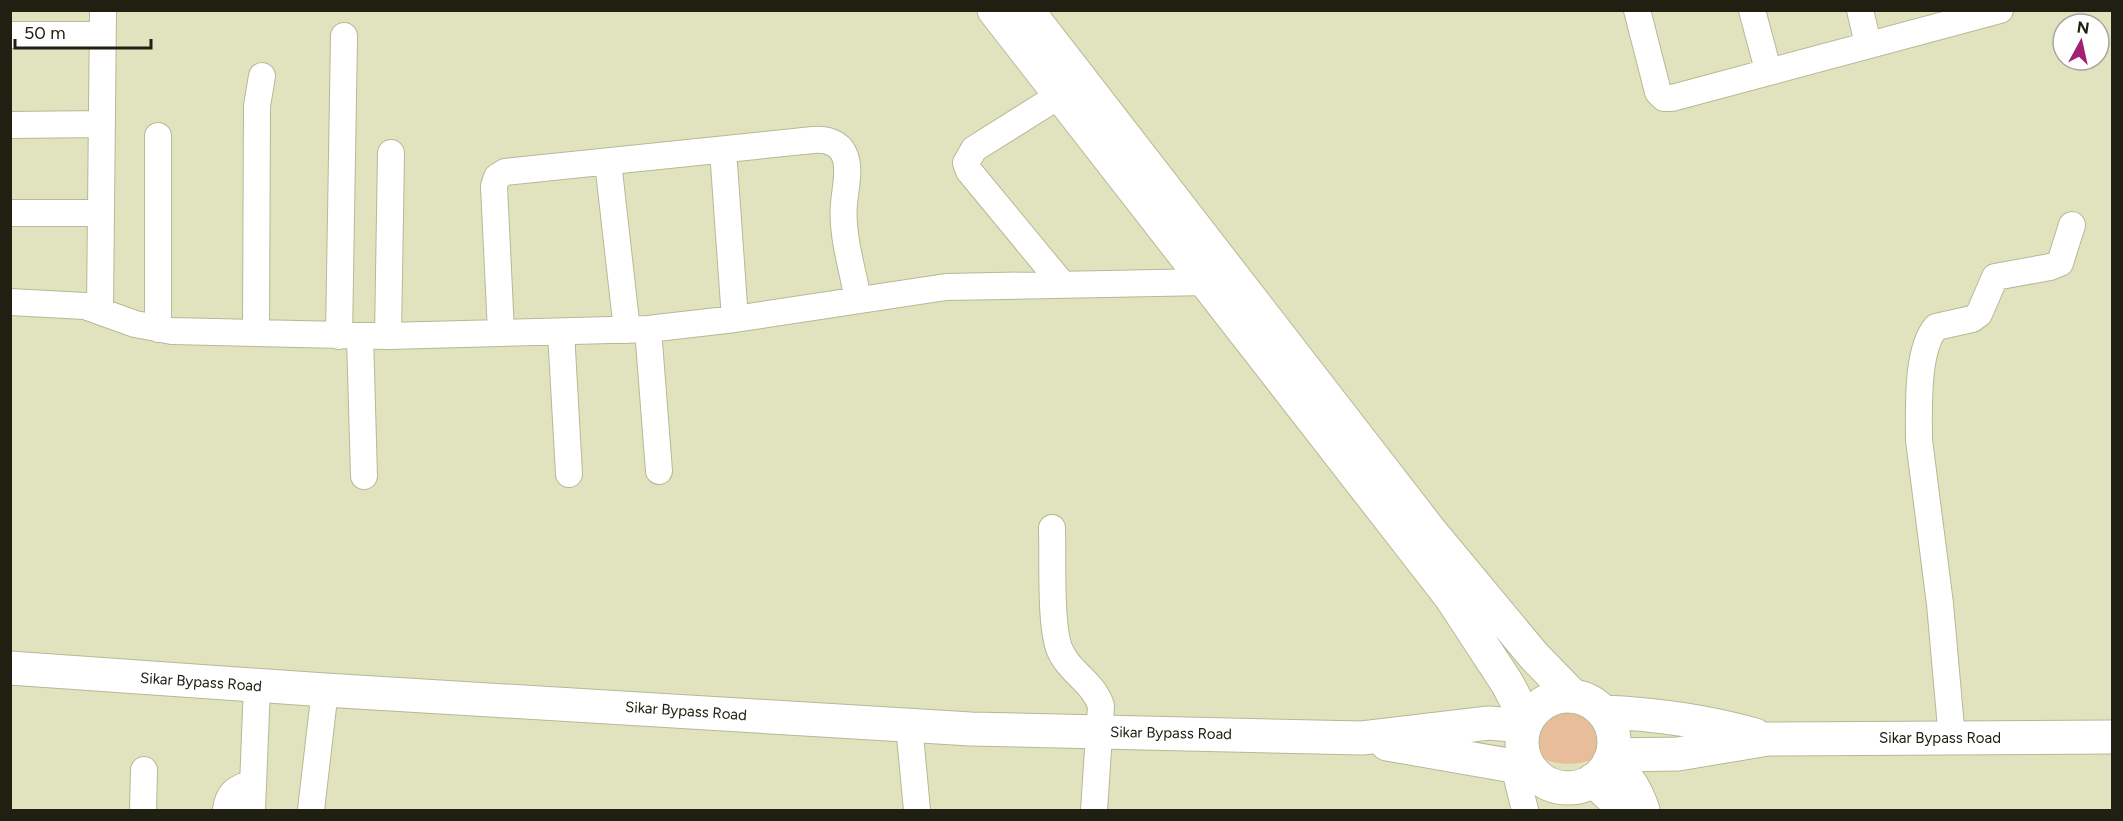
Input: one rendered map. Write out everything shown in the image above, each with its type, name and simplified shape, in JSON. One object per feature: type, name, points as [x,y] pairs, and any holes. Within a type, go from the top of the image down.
[{"type":"main road","points":[[994,10],[1208,282],[1450,596],[1508,683],[1525,723],[1523,768]]},
{"type":"main road","name":"Sikar Bypass Road","points":[[1027,10],[1431,532],[1534,656],[1573,696],[1594,704],[1603,712],[1641,713],[1672,718],[1724,727],[1768,739]]},
{"type":"main road","name":"Sikar Bypass Road","points":[[10,668],[257,686],[909,725],[1362,738],[1488,723],[1525,723]]},
{"type":"main road","points":[[1525,723],[1541,704],[1551,699],[1573,696]]},
{"type":"main road","points":[[1603,712],[1612,731],[1605,766],[1625,810]]},
{"type":"main road","name":"Sikar Bypass Road","points":[[1362,738],[1402,748],[1523,768],[1553,785],[1580,786],[1605,766],[1768,739],[2112,737]]},
{"type":"main road","points":[[1605,766],[1620,770],[1630,783],[1643,810]]},
{"type":"street","points":[[1637,10],[1658,92],[1664,98],[1672,98],[1973,14],[2001,10]]},
{"type":"street","points":[[1752,10],[1768,70]]},
{"type":"street","points":[[1860,10],[1868,44]]},
{"type":"street","points":[[10,35],[102,23],[100,310]]},
{"type":"street","points":[[344,36],[350,336],[364,476]]},
{"type":"street","points":[[256,333],[257,106],[262,76]]},
{"type":"street","points":[[1060,95],[974,149],[966,163],[969,171],[1063,285]]},
{"type":"street","points":[[10,125],[102,124]]},
{"type":"street","points":[[158,136],[158,329]]},
{"type":"street","points":[[501,332],[494,186],[496,177],[505,172],[824,139],[843,151],[848,162],[843,208],[858,300]]},
{"type":"street","points":[[723,150],[735,319]]},
{"type":"street","points":[[388,336],[391,153]]},
{"type":"street","points":[[608,162],[659,471]]},
{"type":"street","points":[[10,213],[100,213]]},
{"type":"street","points":[[1952,739],[1940,604],[1919,440],[1925,346],[1936,327],[1972,319],[1980,314],[1995,277],[2007,272],[2050,267],[2060,263],[2072,225]]},
{"type":"street","points":[[10,302],[71,304],[100,310],[158,329],[388,336],[637,329],[735,319],[946,287],[1208,282]]},
{"type":"street","points":[[561,332],[569,474]]},
{"type":"street","points":[[1053,528],[1059,647],[1065,659],[1097,692],[1101,706],[1094,810]]},
{"type":"street","points":[[252,810],[251,783],[257,686]]},
{"type":"street","points":[[311,810],[325,690]]},
{"type":"street","points":[[909,725],[917,810]]},
{"type":"street","points":[[1523,768],[1525,810]]},
{"type":"street","points":[[142,810],[144,770]]},
{"type":"street","points":[[226,810],[228,796],[236,789],[251,783]]},
{"type":"shaded area","points":[[1552,708],[1595,710],[1609,727],[1611,740],[1606,751],[1594,759],[1562,764],[1547,760],[1536,753],[1530,740],[1537,715]]}]
